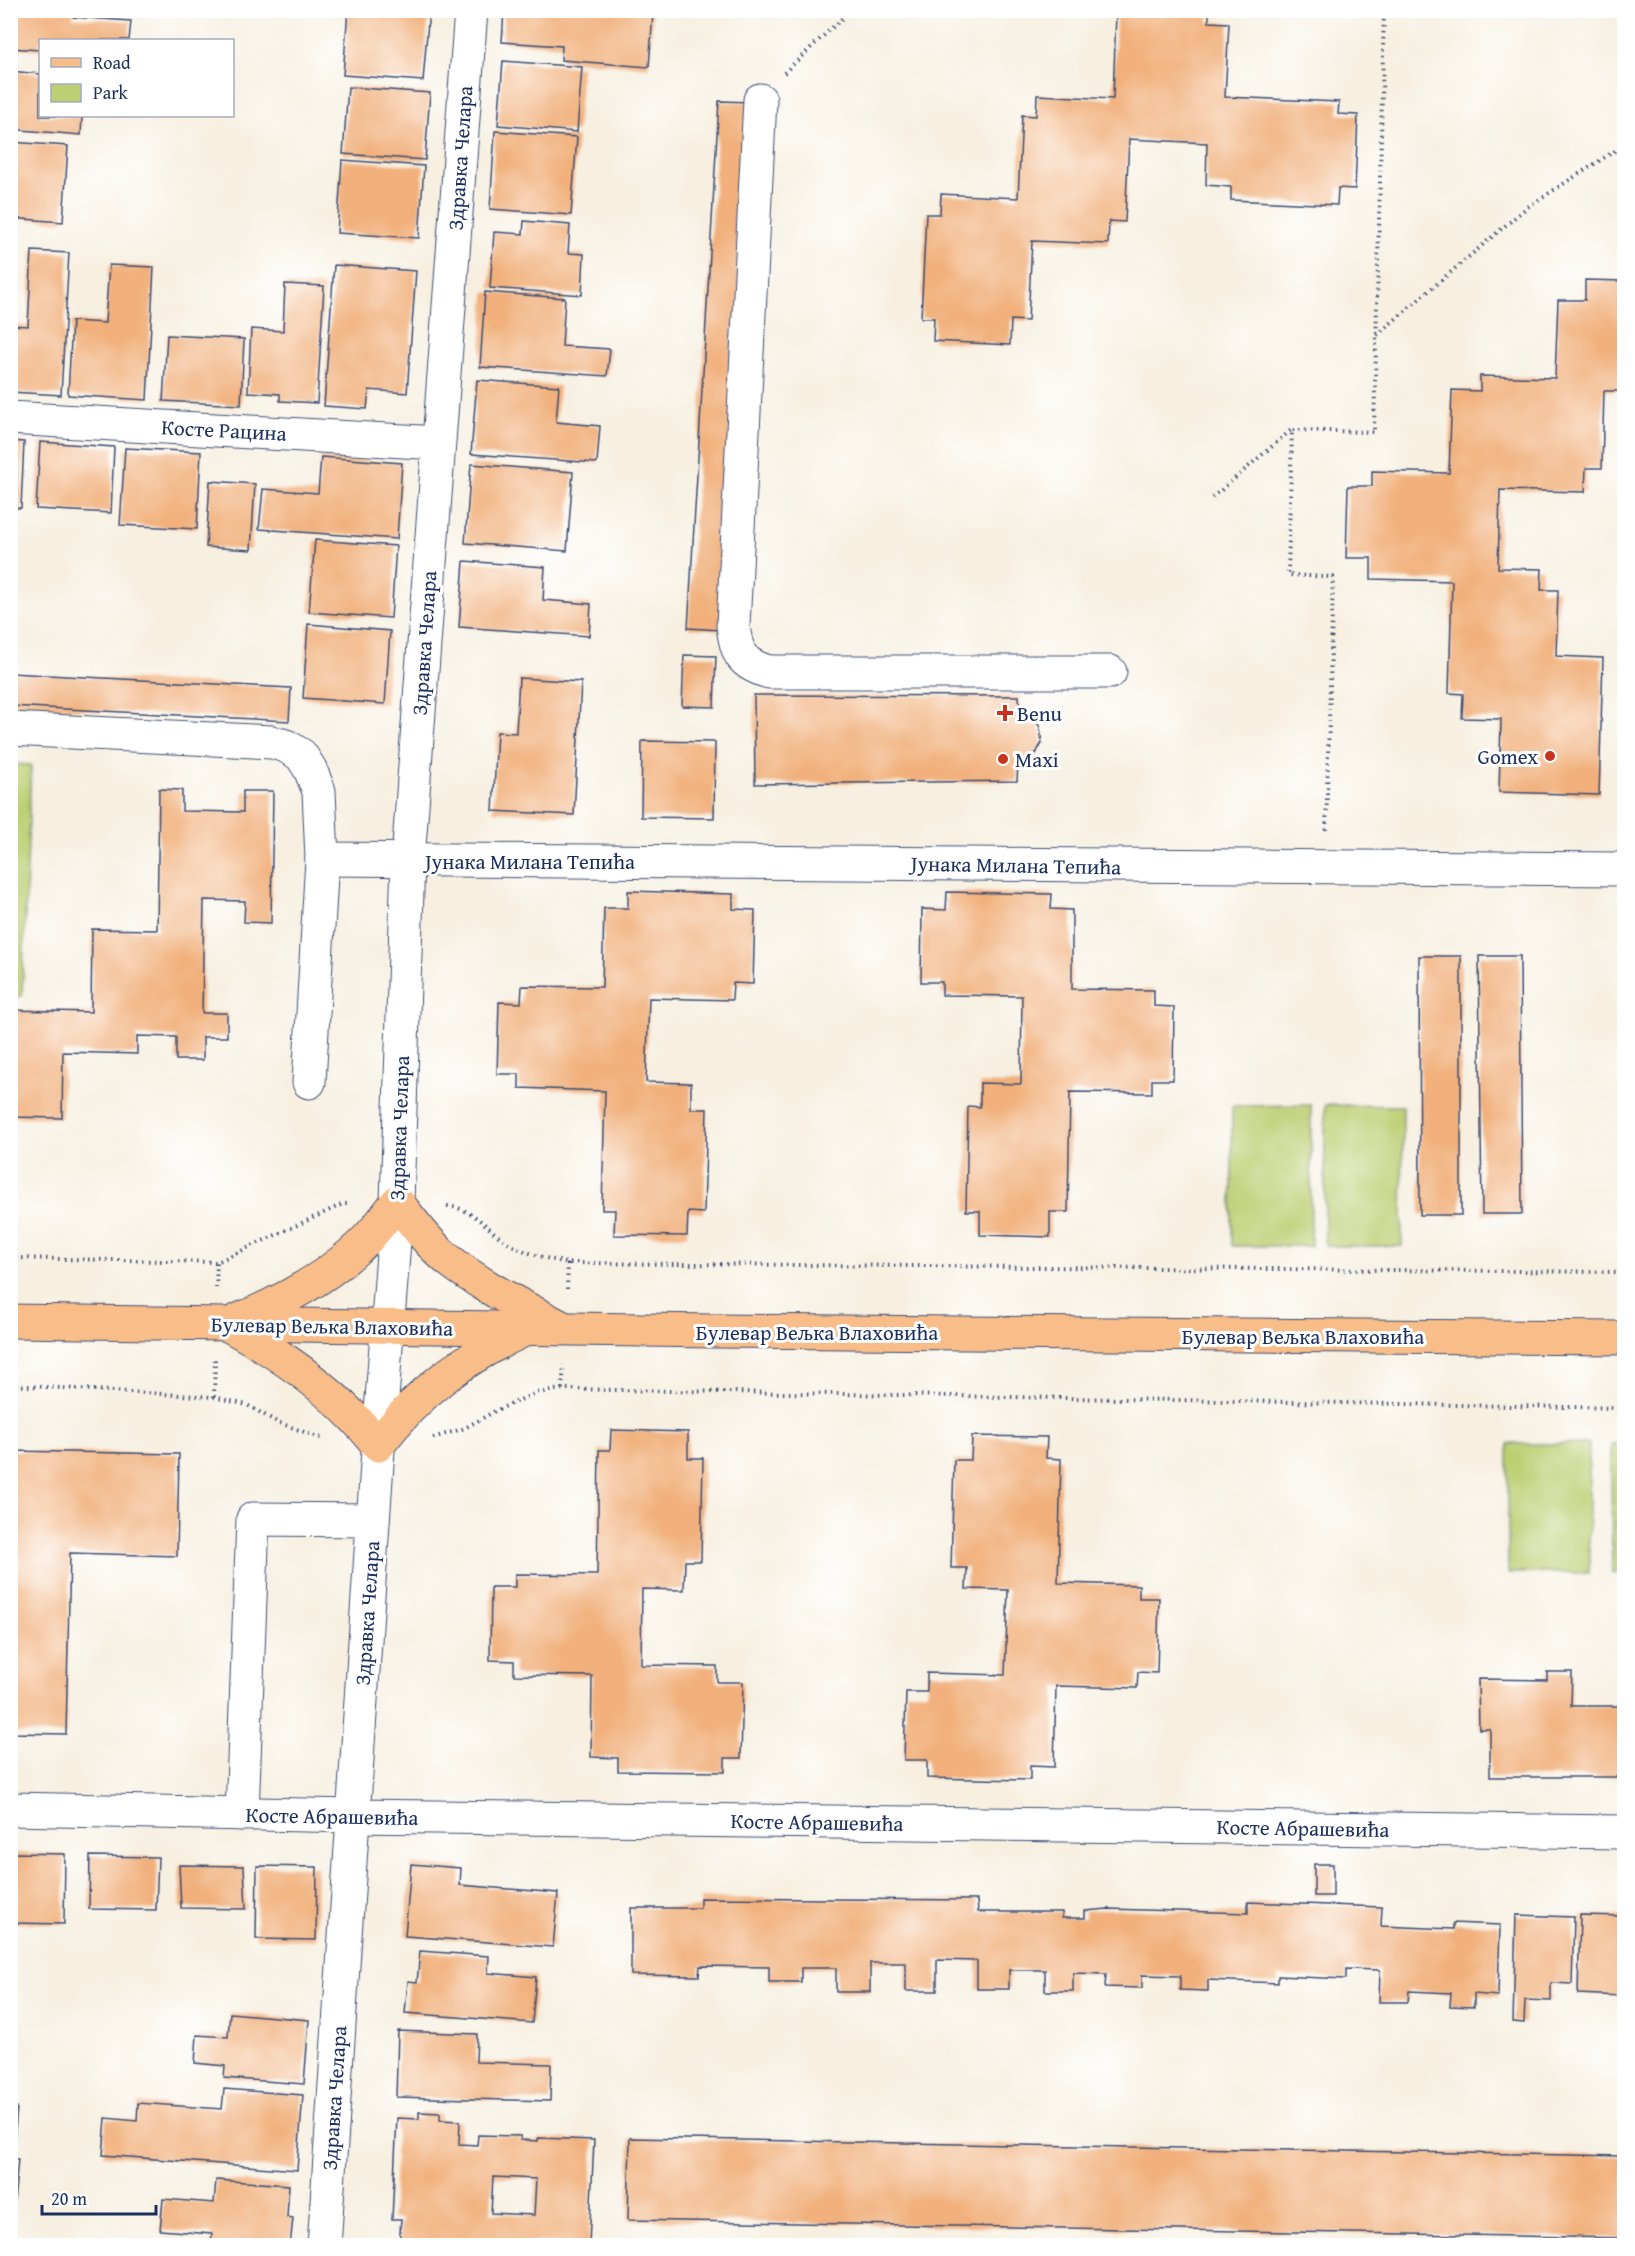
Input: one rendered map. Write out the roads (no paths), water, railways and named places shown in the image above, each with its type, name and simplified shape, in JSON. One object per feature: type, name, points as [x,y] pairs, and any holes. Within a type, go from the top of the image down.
[{"type":"main road","points":[[226,1324],[261,1311],[333,1268],[365,1241],[397,1202],[445,1257],[487,1287],[566,1329]]},
{"type":"main road","name":"Булевар Вељка Влаховића","points":[[10,1321],[526,1329],[1624,1338]]},
{"type":"main road","points":[[226,1324],[268,1348],[306,1375],[362,1424],[378,1445],[398,1419],[456,1367],[489,1347],[526,1329]]},
{"type":"street","name":"Здравка Челара","points":[[324,2246],[378,1445],[397,1202],[408,860],[471,10]]},
{"type":"street","points":[[760,100],[733,626],[736,646],[742,658],[754,668],[769,672],[1110,672]]},
{"type":"street","name":"Косте Рацина","points":[[10,418],[438,443]]},
{"type":"street","points":[[10,729],[272,742],[301,755],[319,791],[322,859],[309,1082]]},
{"type":"street","name":"Јунака Милана Тепића","points":[[322,859],[1624,869]]},
{"type":"street","points":[[242,1814],[253,1519],[373,1520]]},
{"type":"street","name":"Косте Абрашевића","points":[[10,1809],[353,1816],[1624,1832]]},
{"type":"place","name":"Benu","points":[[1005,713]]},
{"type":"place","name":"Gomex","points":[[1550,756]]},
{"type":"place","name":"Maxi","points":[[1003,759]]}]
